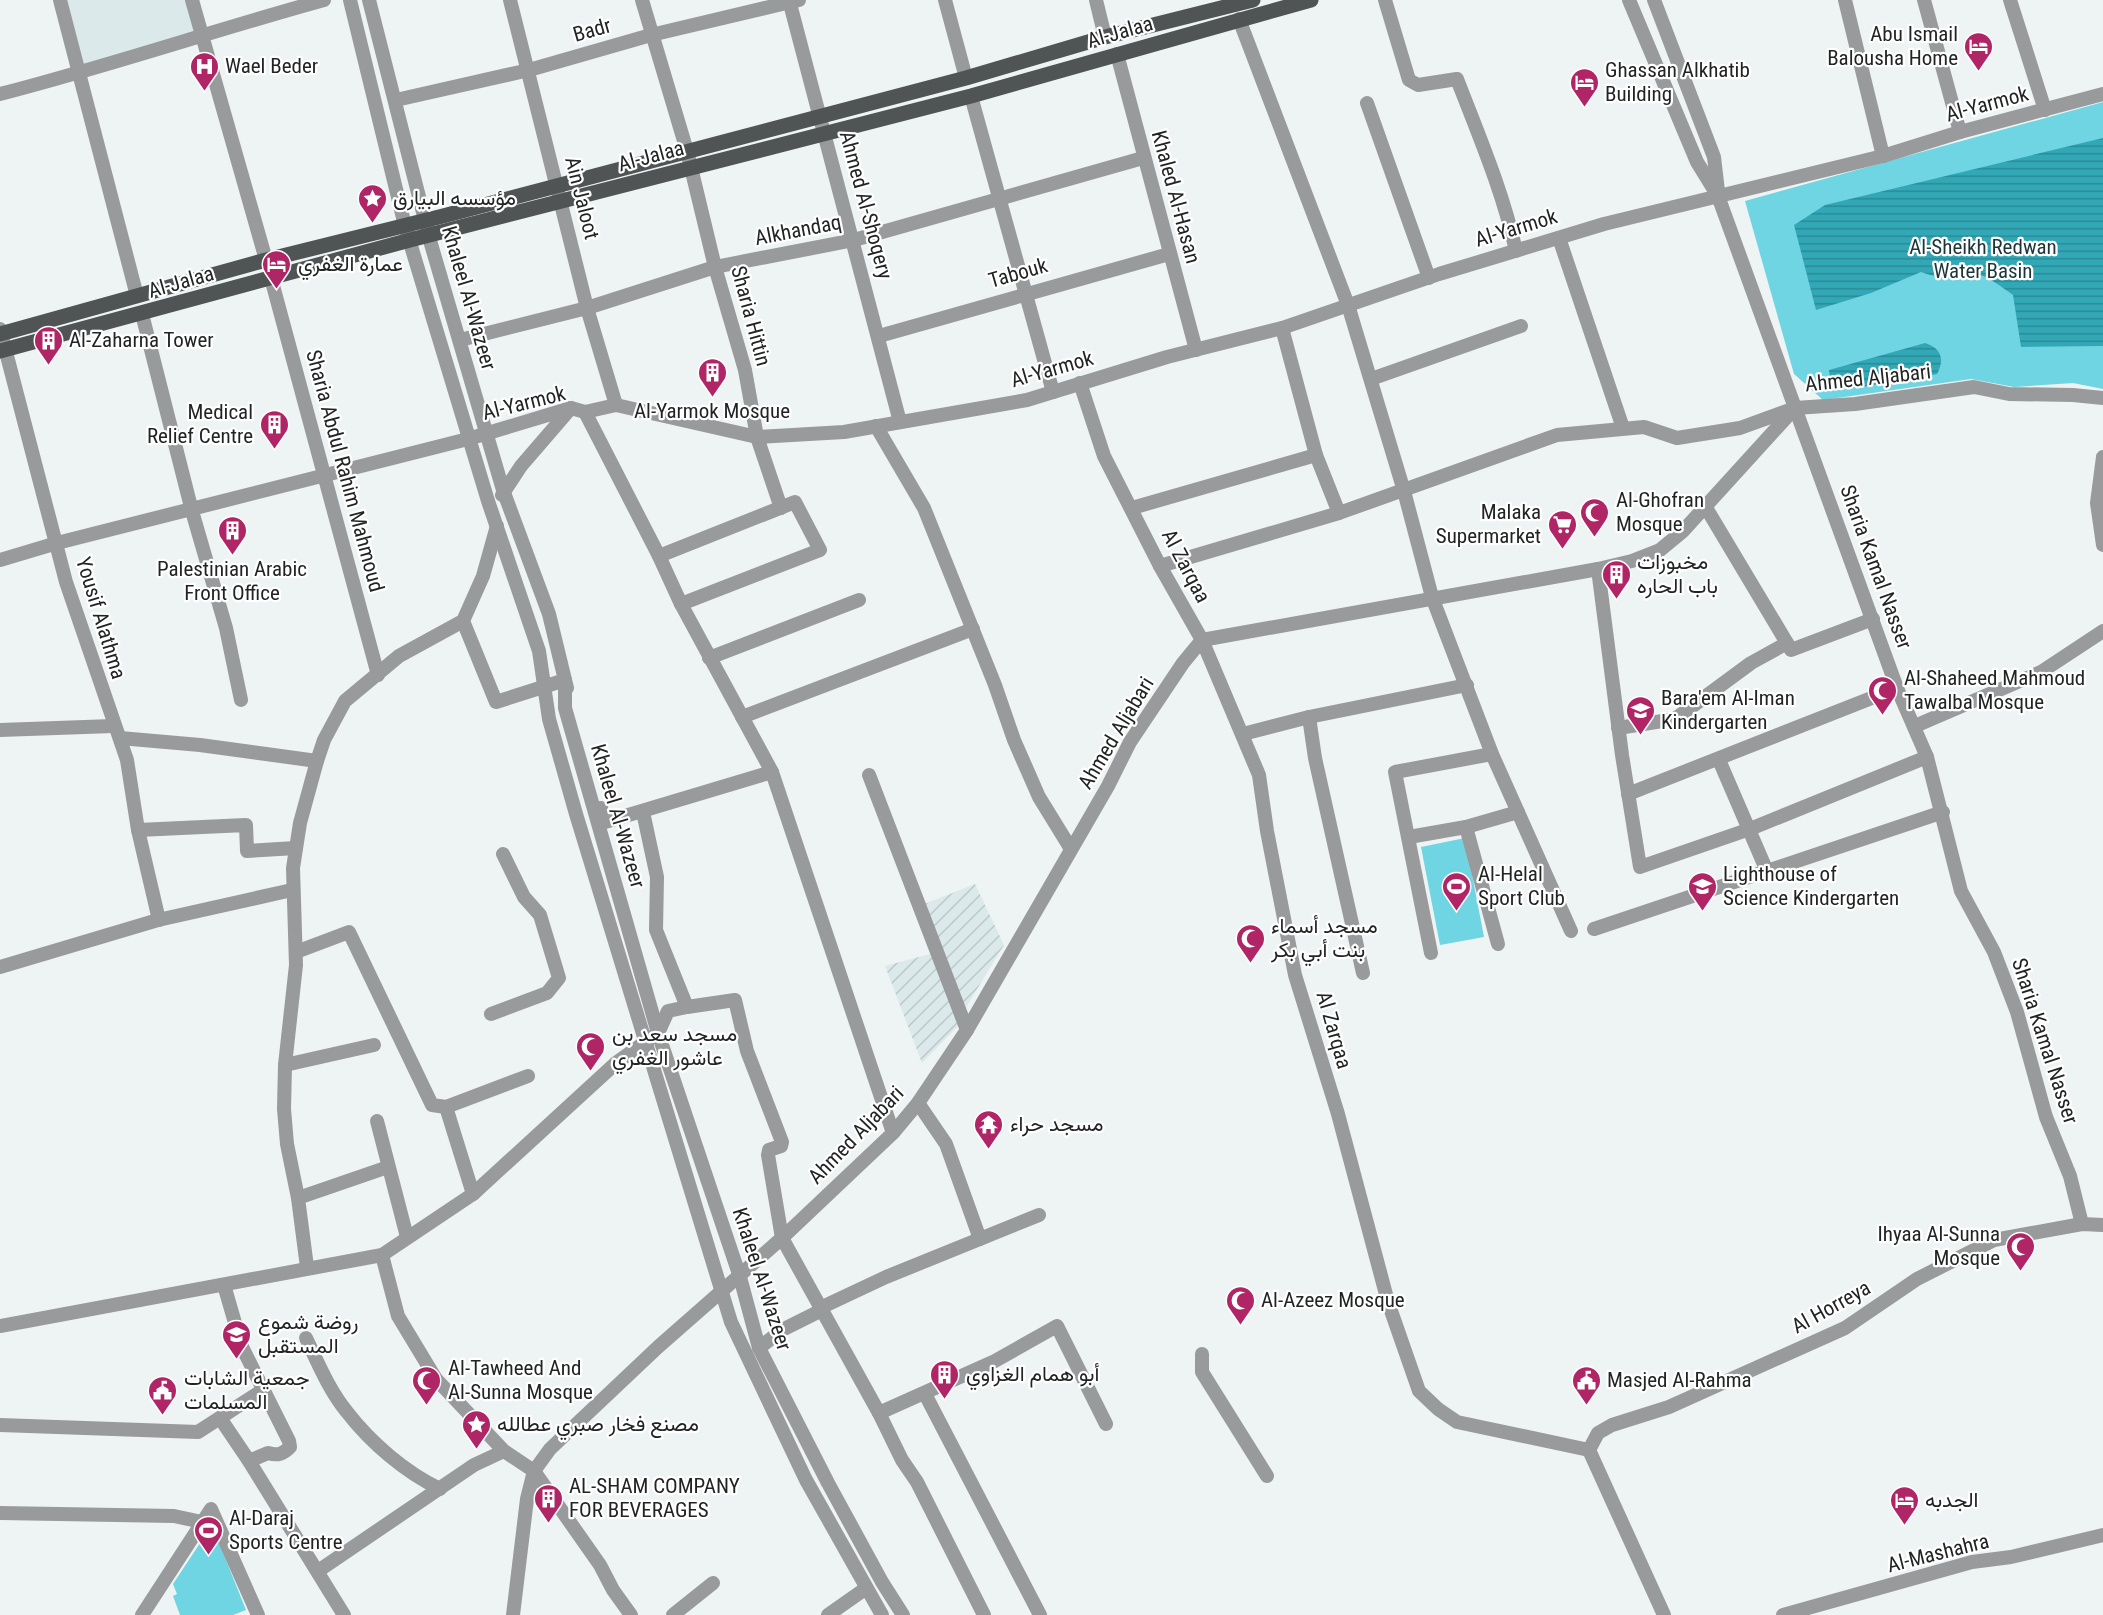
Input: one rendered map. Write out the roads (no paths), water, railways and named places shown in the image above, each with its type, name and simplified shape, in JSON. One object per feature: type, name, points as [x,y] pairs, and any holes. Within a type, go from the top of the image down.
[{"type":"main road","name":"Al-Jalaa","points":[[3,350],[271,278],[408,233],[424,220],[966,78],[1105,37],[1253,0]]},
{"type":"main road","name":"Al-Jalaa","points":[[0,332],[266,260],[408,233],[429,236],[971,96],[1311,0]]},
{"type":"street","points":[[60,0],[137,296]]},
{"type":"street","points":[[192,0],[266,260]]},
{"type":"street","points":[[0,94],[79,74],[201,34],[324,0]]},
{"type":"street","name":"Khaleel Al-Wazeer","points":[[350,0],[408,233],[468,439],[539,651],[549,719],[576,814],[731,1322],[792,1449],[865,1589],[882,1615]]},
{"type":"street","name":"Khaleel Al-Wazeer","points":[[369,0],[396,100],[424,220],[503,490],[549,614],[565,680],[565,708],[658,1033],[740,1277],[759,1348],[828,1483],[882,1582],[903,1615]]},
{"type":"street","name":"Ain Jaloot","points":[[510,0],[587,308],[616,405]]},
{"type":"street","name":"Sharia Hittin","points":[[642,0],[687,151],[715,267],[745,370],[757,436],[781,508]]},
{"type":"street","points":[[945,0],[966,78]]},
{"type":"street","points":[[1096,0],[1105,37]]},
{"type":"street","points":[[1385,0],[1409,80],[1418,84],[1457,79],[1510,223],[1516,252]]},
{"type":"street","name":"Sharia Kamal Nasser","points":[[1629,0],[1697,162],[1718,196],[1897,688],[1927,757],[1943,812],[1950,856],[1961,891],[1994,952],[2017,1012],[2046,1117],[2070,1176],[2082,1224]]},
{"type":"street","name":"Sharia Kamal Nasser","points":[[1654,0],[1714,157],[1718,196]]},
{"type":"street","points":[[1845,0],[1882,156]]},
{"type":"street","points":[[1924,0],[1960,132]]},
{"type":"street","points":[[2010,0],[2045,110]]},
{"type":"street","name":"Badr","points":[[396,100],[529,70],[651,35],[793,1]]},
{"type":"street","name":"Ahmed Al-Shoqery","points":[[793,1],[820,116],[900,422]]},
{"type":"street","points":[[1239,19],[1348,305],[1404,491],[1432,597],[1492,754],[1571,931]]},
{"type":"street","name":"Khaled Al-Hasan","points":[[1117,54],[1196,350]]},
{"type":"street","name":"Al-Yarmok","points":[[0,560],[57,543],[192,511],[326,474],[578,410],[616,405],[757,436],[844,432],[1027,400],[1196,350],[1282,328],[1429,278],[1558,238],[1882,156],[1960,132],[2103,94]]},
{"type":"street","points":[[971,96],[1053,392]]},
{"type":"street","points":[[1367,103],[1429,278]]},
{"type":"street","name":"Alkhandaq","points":[[460,340],[587,308],[715,267],[854,240],[1143,158]]},
{"type":"street","points":[[1558,238],[1623,428]]},
{"type":"street","name":"Tabouk","points":[[879,336],[1026,292],[1169,254]]},
{"type":"street","name":"Sharia Abdul Rahim Mahmoud","points":[[271,278],[326,474],[378,675]]},
{"type":"street","points":[[142,314],[192,511],[226,628],[241,700]]},
{"type":"street","points":[[1371,379],[1521,326]]},
{"type":"street","points":[[1282,328],[1316,455],[1339,513]]},
{"type":"street","name":"Yousif Alathma","points":[[0,332],[66,582],[127,760],[138,830],[159,920]]},
{"type":"street","name":"Al Zarqaa","points":[[1080,383],[1104,456],[1160,566],[1202,640],[1259,775],[1266,831],[1295,975],[1338,1114],[1388,1302],[1419,1390],[1438,1409],[1457,1422],[1589,1450]]},
{"type":"street","name":"Ahmed Aljabari","points":[[513,1615],[527,1499],[534,1471],[550,1449],[658,1347],[740,1277],[893,1133],[918,1102],[967,1030],[1130,742],[1183,663],[1202,640],[1632,561],[1660,550],[1683,531],[1795,408],[1855,404],[1974,387],[2009,394],[2073,394],[2103,398]]},
{"type":"street","points":[[1160,566],[1339,513],[1557,435],[1644,427],[1677,438],[1740,428],[1795,408]]},
{"type":"street","points":[[307,1268],[298,1198],[286,1143],[285,1065],[296,952],[292,890],[296,848],[317,761],[324,740],[345,701],[399,656],[463,621],[483,576],[503,490],[578,410],[659,556],[709,658],[772,772],[893,1133]]},
{"type":"street","points":[[876,426],[924,508],[973,629],[1014,740],[1039,797],[1071,849]]},
{"type":"street","points":[[1132,508],[1316,455]]},
{"type":"street","points":[[2103,457],[2097,503],[2103,545]]},
{"type":"street","points":[[659,556],[795,502],[820,550],[681,604]]},
{"type":"street","points":[[1705,506],[1791,650],[1872,619]]},
{"type":"street","points":[[1598,569],[1618,728],[1640,867],[1750,829],[1927,757]]},
{"type":"street","points":[[709,658],[859,600]]},
{"type":"street","points":[[463,621],[496,702],[565,680],[605,822],[772,772]]},
{"type":"street","points":[[742,717],[973,629]]},
{"type":"street","points":[[1915,726],[2041,672],[2103,631]]},
{"type":"street","points":[[1618,728],[1675,719],[1751,663],[1786,643]]},
{"type":"street","points":[[1243,735],[1308,717],[1467,685]]},
{"type":"street","points":[[1628,794],[1897,688]]},
{"type":"street","points":[[1308,717],[1320,782],[1363,973]]},
{"type":"street","points":[[0,730],[117,732],[317,761]]},
{"type":"street","points":[[1431,953],[1395,772],[1492,754]]},
{"type":"street","points":[[1719,760],[1766,869]]},
{"type":"street","points":[[869,775],[967,1030]]},
{"type":"street","points":[[643,812],[657,877],[656,930],[687,1007]]},
{"type":"street","points":[[1409,837],[1466,827],[1518,812]]},
{"type":"street","points":[[1594,929],[1766,869],[1943,812]]},
{"type":"street","points":[[138,830],[246,825],[247,851],[296,848]]},
{"type":"street","points":[[1466,827],[1498,944]]},
{"type":"street","points":[[491,1014],[547,993],[559,978],[540,915],[524,897],[503,854]]},
{"type":"street","points":[[0,967],[159,920],[292,890]]},
{"type":"street","points":[[296,952],[349,932],[432,1105],[446,1107],[528,1076]]},
{"type":"street","points":[[0,1326],[382,1255],[473,1194],[616,1063],[658,1033],[668,1011],[735,1000],[747,1051],[782,1142],[781,1146],[770,1150],[768,1155],[782,1238],[879,1413],[984,1615]]},
{"type":"street","points":[[285,1065],[374,1045]]},
{"type":"street","points":[[918,1102],[946,1144],[980,1239]]},
{"type":"street","points":[[446,1107],[473,1194]]},
{"type":"street","points":[[377,1121],[407,1237]]},
{"type":"street","points":[[298,1198],[388,1167]]},
{"type":"street","points":[[759,1348],[782,1330],[816,1313],[820,1308],[886,1277],[1039,1215]]},
{"type":"street","name":"Al Horreya","points":[[1589,1450],[1598,1433],[1612,1425],[1669,1407],[1845,1328],[1917,1279],[1994,1240],[2082,1224],[2103,1225]]},
{"type":"street","points":[[382,1255],[398,1316],[436,1379],[504,1451],[534,1471],[600,1565],[613,1590],[631,1615]]},
{"type":"street","points":[[224,1285],[242,1347],[290,1447],[283,1454],[268,1453],[249,1461]]},
{"type":"street","points":[[879,1413],[993,1362],[1057,1326],[1106,1424]]},
{"type":"street","points":[[306,1338],[331,1387],[347,1412],[413,1476],[440,1489]]},
{"type":"street","points":[[1202,1354],[1202,1372],[1267,1476]]},
{"type":"street","points":[[0,1425],[198,1432],[263,1389]]},
{"type":"street","points":[[925,1394],[1041,1615]]},
{"type":"street","points":[[220,1418],[344,1615]]},
{"type":"street","points":[[1589,1450],[1664,1615]]},
{"type":"street","points":[[318,1571],[474,1465],[504,1451]]},
{"type":"street","points":[[142,1615],[210,1509],[258,1615]]},
{"type":"street","points":[[0,1513],[174,1516],[202,1522]]},
{"type":"street","name":"Al-Mashahra","points":[[1783,1615],[1972,1562],[2011,1557],[2103,1535]]},
{"type":"street","points":[[673,1615],[714,1583]]},
{"type":"street","points":[[828,1615],[865,1589]]},
{"type":"place","name":"Abu Ismail Balousha Home","points":[[1979,72]]},
{"type":"place","name":"Wael Beder","points":[[204,92]]},
{"type":"place","name":"Ghassan Alkhatib Building","points":[[1584,108]]},
{"type":"place","name":"مؤسسه البيارق","points":[[372,224]]},
{"type":"place","name":"عمارة الغفري","points":[[277,290]]},
{"type":"place","name":"Al-Zaharna Tower","points":[[48,366]]},
{"type":"place","name":"Al-Yarmok Mosque","points":[[712,398]]},
{"type":"place","name":"Medical Relief Centre","points":[[274,450]]},
{"type":"place","name":"Al-Ghofran Mosque","points":[[1595,538]]},
{"type":"place","name":"Malaka Supermarket","points":[[1562,550]]},
{"type":"place","name":"Palestinian Arabic Front Office","points":[[232,556]]},
{"type":"place","name":"مخبوزات باب الحاره","points":[[1616,600]]},
{"type":"place","name":"Al-Shaheed Mahmoud Tawalba Mosque","points":[[1883,716]]},
{"type":"place","name":"Bara'em Al-Iman Kindergarten","points":[[1640,736]]},
{"type":"place","name":"Al-Helal Sport Club","points":[[1457,912]]},
{"type":"place","name":"Lighthouse of Science Kindergarten","points":[[1702,912]]},
{"type":"place","name":"مسجد أسماء بنت أبي بكر","points":[[1250,964]]},
{"type":"place","name":"مسجد سعد بن عاشور الغفري","points":[[591,1072]]},
{"type":"place","name":"مسجد حراء","points":[[989,1150]]},
{"type":"place","name":"Ihyaa Al-Sunna Mosque","points":[[2021,1272]]},
{"type":"place","name":"Al-Azeez Mosque","points":[[1240,1326]]},
{"type":"place","name":"روضة شموع المستقبل","points":[[237,1360]]},
{"type":"place","name":"أبو همام الغزاوي","points":[[945,1400]]},
{"type":"place","name":"Al-Tawheed And Al-Sunna Mosque","points":[[427,1406]]},
{"type":"place","name":"Masjed Al-Rahma","points":[[1586,1406]]},
{"type":"place","name":"جمعية الشابات المسلمات","points":[[163,1416]]},
{"type":"place","name":"مصنع فخار صبري عطالله","points":[[476,1450]]},
{"type":"place","name":"AL-SHAM COMPANY FOR BEVERAGES","points":[[548,1524]]},
{"type":"place","name":"الجدبه","points":[[1904,1526]]},
{"type":"place","name":"Al-Daraj Sports Centre","points":[[208,1556]]},
{"type":"park label","name":"Al-Sheikh Redwan Water Basin","points":[[1983,259]]}]
